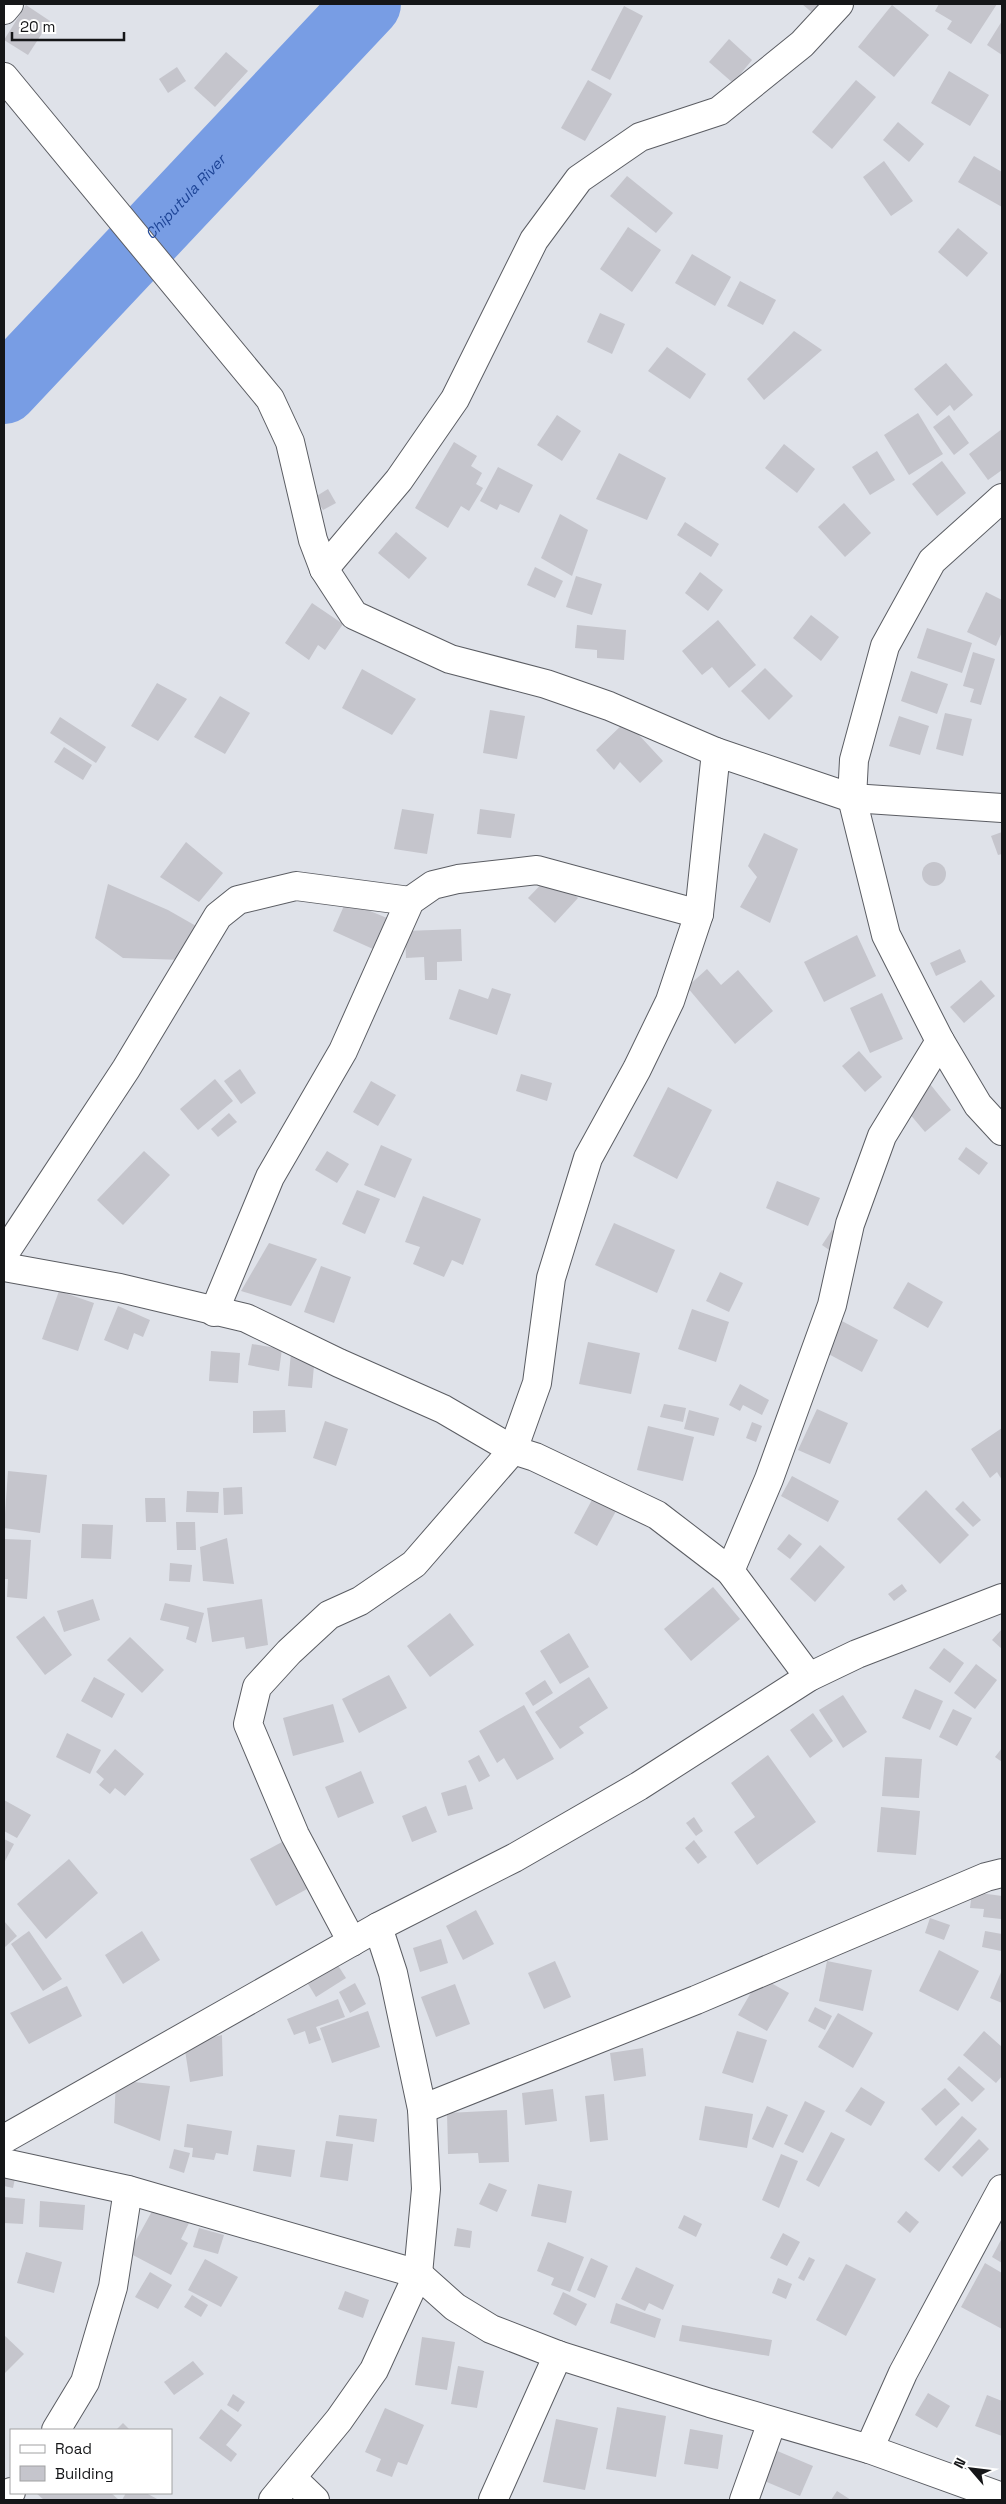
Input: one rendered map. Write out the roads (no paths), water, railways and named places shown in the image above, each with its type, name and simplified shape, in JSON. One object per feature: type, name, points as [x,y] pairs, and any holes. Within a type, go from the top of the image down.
[{"type":"street","points":[[4,10],[9,4]]},
{"type":"street","points":[[324,569],[399,480],[455,399],[534,240],[579,179],[640,137],[719,111],[802,44],[839,4]]},
{"type":"street","points":[[4,77],[127,228],[270,398],[290,442],[313,540],[324,569],[354,615],[450,659],[546,684],[609,706],[716,752],[852,798],[1002,808]]},
{"type":"street","points":[[1002,498],[932,561],[885,646],[854,760],[852,798],[886,935],[940,1041],[978,1105],[1002,1131]]},
{"type":"street","points":[[352,1942],[295,1835],[248,1724],[256,1687],[289,1652],[329,1615],[360,1601],[414,1564],[513,1450],[537,1383],[551,1278],[588,1158],[637,1069],[670,1000],[699,914],[716,752]]},
{"type":"street","points":[[214,1312],[270,1176],[343,1051],[410,901],[433,885],[537,870],[699,914]]},
{"type":"street","points":[[4,1254],[126,1069],[218,916],[238,900],[296,886],[410,901]]},
{"type":"street","points":[[730,1571],[770,1479],[832,1305],[850,1224],[882,1136],[940,1041]]},
{"type":"street","points":[[4,1267],[120,1288],[214,1312],[246,1318],[339,1363],[443,1409],[513,1450],[535,1457],[657,1515],[730,1571],[809,1677]]},
{"type":"street","points":[[4,2139],[378,1927],[514,1858],[631,1791],[809,1677],[857,1654],[1002,1598]]},
{"type":"street","points":[[422,2109],[696,2000],[986,1877],[1002,1873]]},
{"type":"street","points":[[273,2500],[339,2420],[374,2370],[418,2274],[426,2189],[422,2109],[392,1973],[378,1927]]},
{"type":"street","points":[[4,2163],[128,2190],[418,2274],[455,2307],[491,2329],[558,2355],[772,2422],[869,2449],[1002,2497]]},
{"type":"street","points":[[869,2449],[903,2373],[1002,2189]]},
{"type":"street","points":[[57,2429],[85,2382],[110,2297],[128,2190]]},
{"type":"street","points":[[493,2500],[558,2355]]},
{"type":"street","points":[[744,2500],[772,2422]]},
{"type":"street","points":[[292,2478],[315,2500]]},
{"type":"waterway","name":"Chiputula River","points":[[4,390],[367,4]]}]
